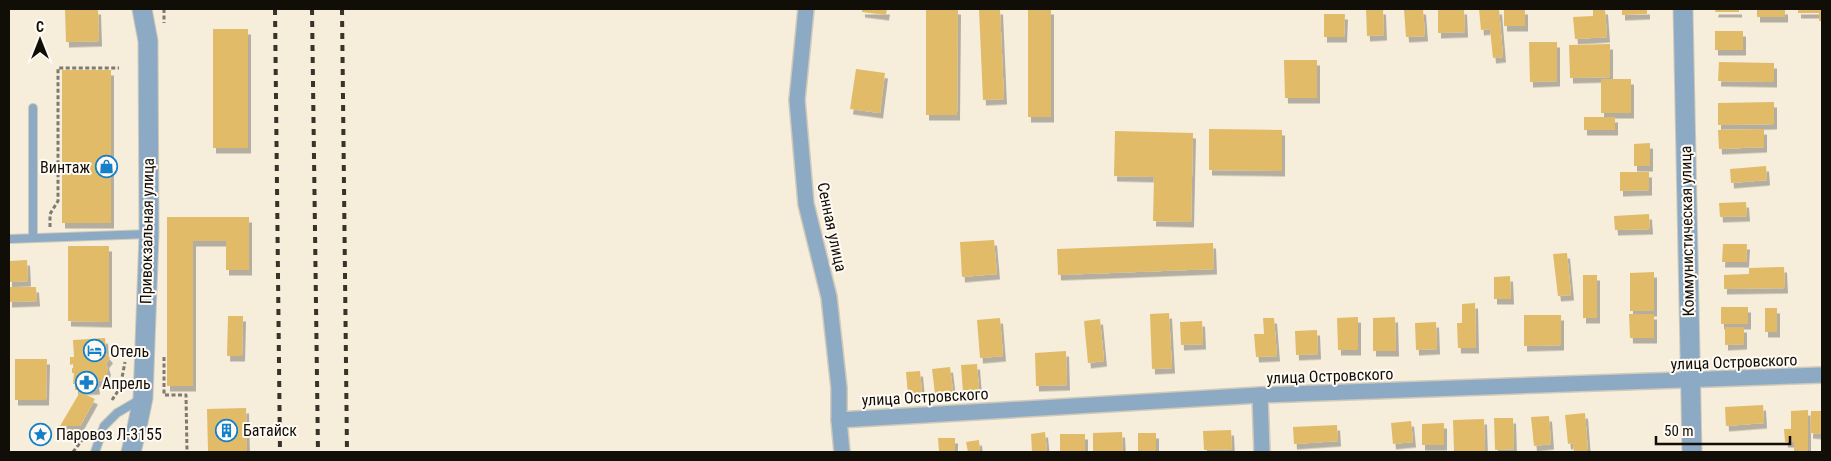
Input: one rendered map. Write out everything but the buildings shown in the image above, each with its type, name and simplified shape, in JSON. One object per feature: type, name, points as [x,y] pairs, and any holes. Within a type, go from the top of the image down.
[{"type":"street","name":"Привокзальная улица","points":[[130,452],[136,432],[142,398],[149,234],[148,41],[142,9]]},
{"type":"street","name":"Сенная улица","points":[[806,9],[797,100],[806,204],[829,297],[839,388],[842,452]]},
{"type":"street","name":"Коммунистическая улица","points":[[1683,9],[1692,452]]},
{"type":"street","name":"улица Островского","points":[[839,420],[1260,396],[1822,376]]},
{"type":"street","points":[[1260,396],[1262,452]]},
{"type":"lane","points":[[33,108],[33,238]]},
{"type":"lane","points":[[9,239],[149,234]]},
{"type":"lane","points":[[96,452],[104,426],[117,413],[142,398]]},
{"type":"path","points":[[50,221],[50,214],[58,201],[58,68],[119,68]]},
{"type":"path","points":[[105,407],[120,388],[126,357]]},
{"type":"path","points":[[186,395],[187,452]]},
{"type":"path","points":[[73,452],[88,431]]},
{"type":"railway","points":[[275,9],[280,452]]},
{"type":"railway","points":[[312,9],[318,452]]},
{"type":"railway","points":[[342,9],[347,452]]},
{"type":"place","name":"Винтаж","points":[[106,167]]},
{"type":"place","name":"Отель","points":[[94,351]]},
{"type":"place","name":"Апрель","points":[[86,383]]},
{"type":"place","name":"Батайск","points":[[227,430]]},
{"type":"place","name":"Паровоз Л-3155","points":[[40,434]]}]
